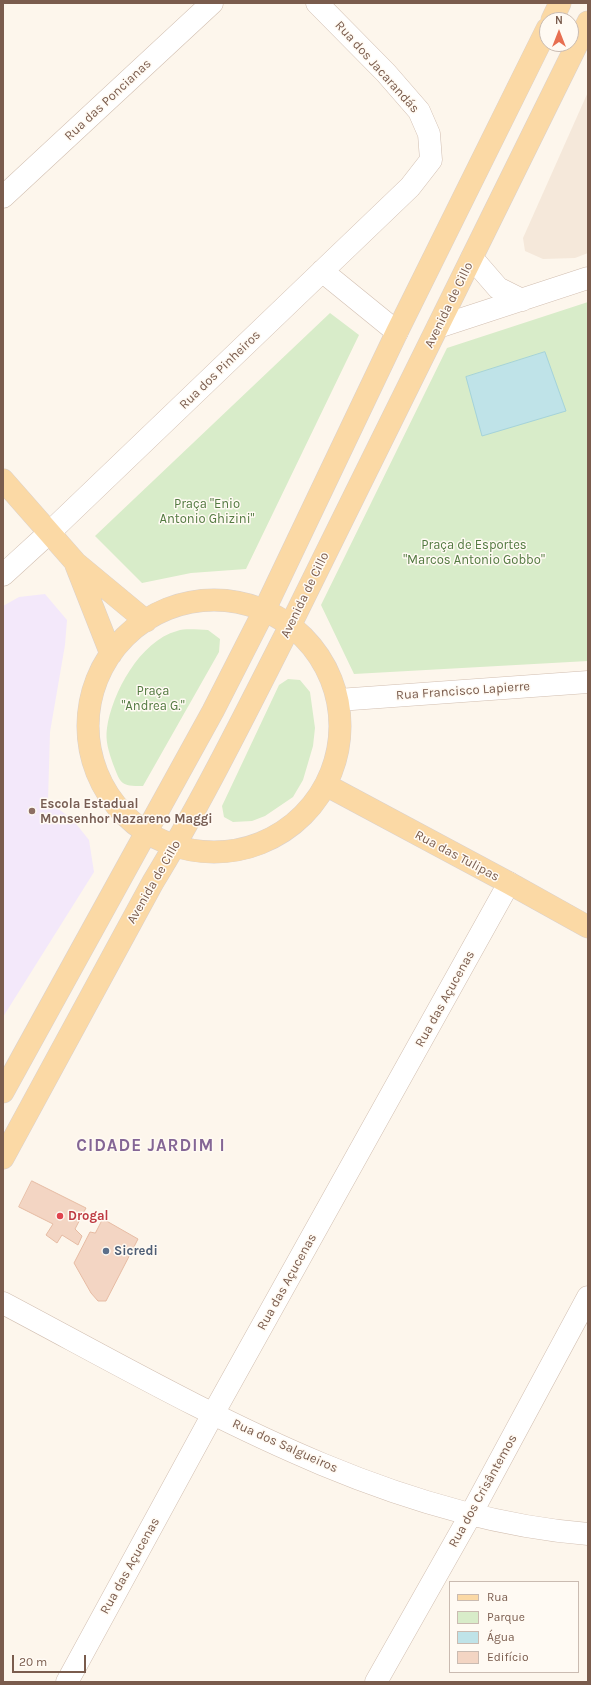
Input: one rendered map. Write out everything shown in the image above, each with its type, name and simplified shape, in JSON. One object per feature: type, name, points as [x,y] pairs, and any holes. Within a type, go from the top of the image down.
[{"type":"main road","name":"Avenida de Cillo","points":[[3,1158],[153,882],[175,846],[290,626],[588,22]]},
{"type":"main road","points":[[3,1092],[213,711],[264,611],[397,332],[539,45]]},
{"type":"main road","points":[[3,480],[50,532],[76,564],[146,621]]},
{"type":"main road","points":[[76,564],[111,654]]},
{"type":"main road","points":[[204,601],[234,602],[264,611],[290,626],[312,646],[328,672],[338,700],[340,722],[339,744],[334,765],[326,785],[309,809],[287,829],[261,843],[233,851],[204,852],[175,846],[146,832],[124,814],[106,791],[94,765],[88,736],[89,708],[97,679],[111,654],[127,636],[146,621],[173,607],[204,601]]},
{"type":"main road","name":"Rua das Tulipas","points":[[326,785],[588,927]]},
{"type":"street","name":"Rua das Poncianas","points":[[3,197],[212,3]]},
{"type":"street","name":"Rua dos Jacarandás","points":[[317,3],[386,73],[419,111],[429,134],[430,160]]},
{"type":"street","name":"Rua dos Pinheiros","points":[[3,575],[50,532],[410,187],[430,160]]},
{"type":"street","points":[[472,258],[498,288],[522,300]]},
{"type":"street","points":[[322,271],[397,332]]},
{"type":"street","points":[[438,327],[588,278]]},
{"type":"street","name":"Rua Francisco Lapierre","points":[[338,700],[588,682]]},
{"type":"street","name":"Rua das Açucenas","points":[[66,1682],[213,1414],[509,883]]},
{"type":"street","name":"Rua dos Crisântemos","points":[[376,1682],[471,1514],[588,1298]]},
{"type":"street","name":"Rua dos Salgueiros","points":[[3,1303],[213,1414],[288,1450],[380,1487],[471,1514],[534,1528],[588,1534]]},
{"type":"shaded area","points":[[588,92],[588,253],[575,258],[543,259],[525,251],[523,238]]},
{"type":"shaded area","name":"Escola Estadual Monsenhor Nazareno Maggi","points":[[45,594],[67,620],[65,645],[50,732],[48,801],[73,820],[89,840],[94,872],[3,1017],[3,606],[19,597]]},
{"type":"green space","name":"Praça de Esportes \"Marcos Antonio Gobbo\"","points":[[588,302],[588,661],[354,674],[321,605],[447,348]]},
{"type":"green space","name":"Praça \"Enio Antonio Ghizini\"","points":[[330,313],[359,335],[246,569],[191,573],[142,583],[95,536]]},
{"type":"green space","name":"Praça \"Andrea G.\"","points":[[181,630],[208,630],[220,639],[219,652],[143,786],[130,785],[122,782],[113,764],[109,751],[107,742],[107,728],[115,699],[130,670],[151,645],[164,637]]},
{"type":"green space","points":[[288,679],[300,680],[310,692],[315,728],[313,746],[303,780],[293,797],[265,816],[252,821],[233,822],[224,817],[222,806],[279,685]]},
{"type":"water","points":[[545,352],[566,411],[482,436],[466,377]]},
{"type":"building","name":"Drogal","points":[[32,1181],[86,1208],[75,1229],[82,1236],[78,1245],[62,1235],[57,1243],[46,1235],[53,1224],[19,1207]]},
{"type":"building","name":"Sicredi","points":[[103,1219],[138,1239],[106,1301],[98,1301],[91,1293],[74,1263],[90,1232],[95,1233]]},
{"type":"place","name":"Escola Estadual Monsenhor Nazareno Maggi","points":[[32,811]]},
{"type":"place","name":"Drogal","points":[[60,1216]]},
{"type":"place","name":"Sicredi","points":[[106,1251]]},
{"type":"district","name":"CIDADE JARDIM I","points":[[151,1146]]}]
